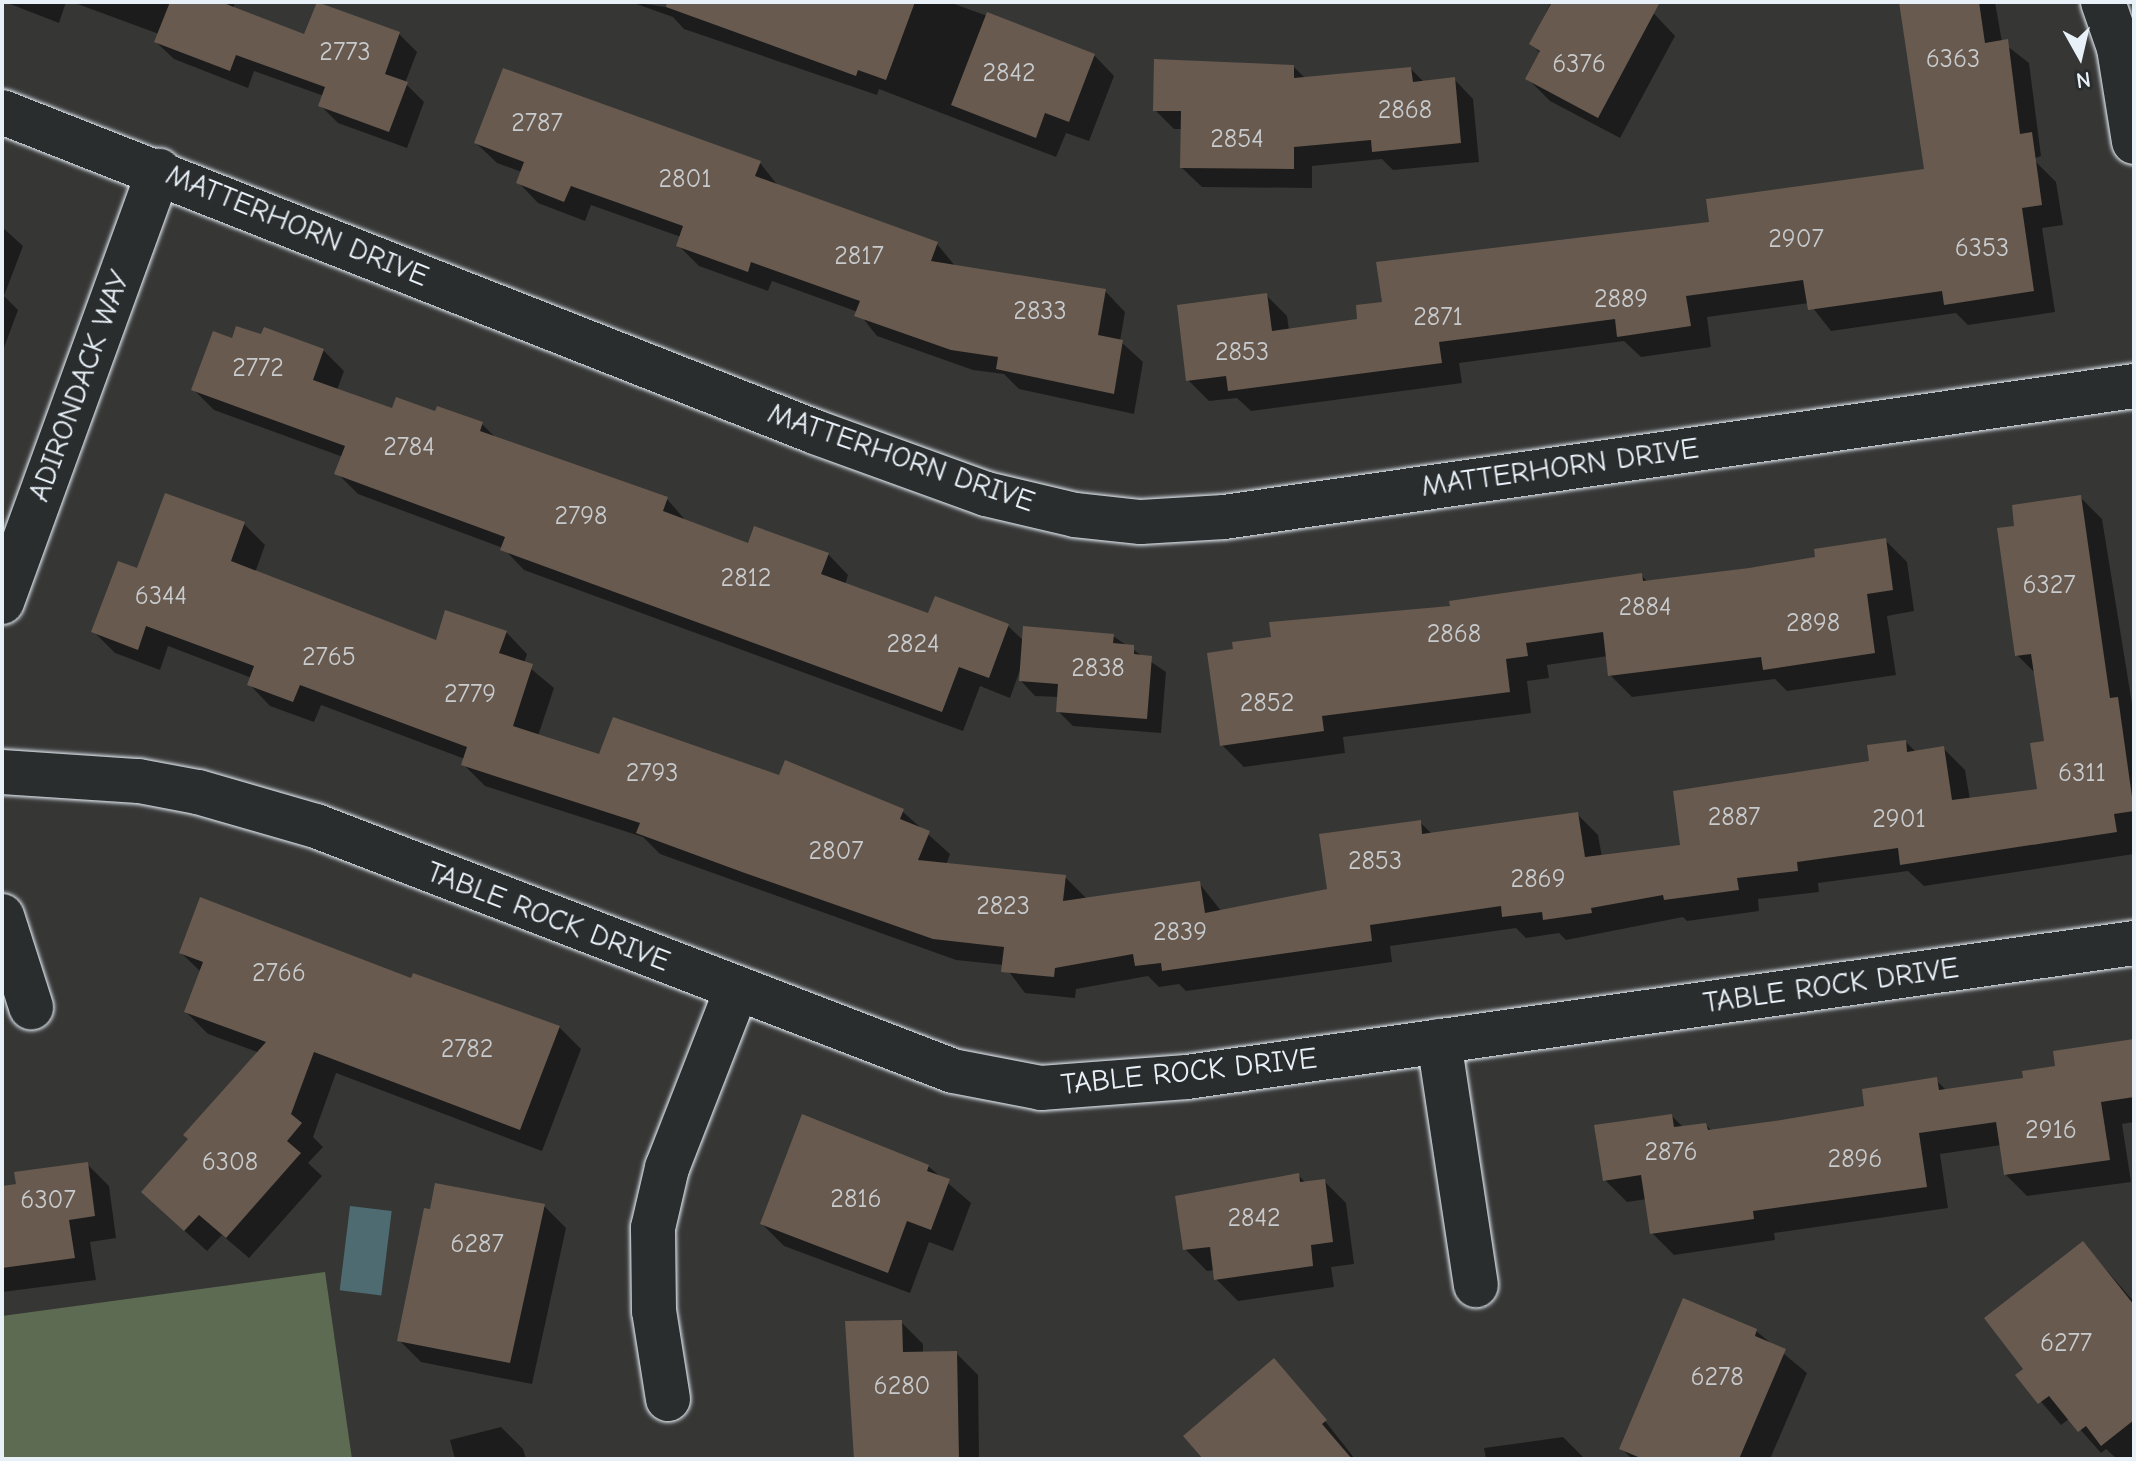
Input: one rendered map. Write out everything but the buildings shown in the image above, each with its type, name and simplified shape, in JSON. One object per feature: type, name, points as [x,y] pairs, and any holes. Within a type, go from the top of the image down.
[{"type":"street","points":[[2103,2],[2119,48],[2134,142]]},
{"type":"street","name":"MATTERHORN DRIVE","points":[[2,112],[159,171],[815,432],[986,494],[1075,515],[1141,522],[1224,517],[2134,386]]},
{"type":"street","name":"ADIRONDACK WAY","points":[[2,602],[159,171]]},
{"type":"street","name":"TABLE ROCK DRIVE","points":[[2,772],[139,781],[198,792],[316,826],[736,991],[953,1071],[1041,1088],[1114,1087],[2134,943]]},
{"type":"street","points":[[2,916],[31,1007]]},
{"type":"street","points":[[668,1399],[654,1311],[653,1228],[667,1168],[736,991]]},
{"type":"street","points":[[1439,1041],[1476,1285]]},
{"type":"green space","points":[[325,1272],[352,1459],[2,1459],[2,1316]]},
{"type":"water","points":[[350,1206],[392,1211],[381,1295],[340,1290]]}]
